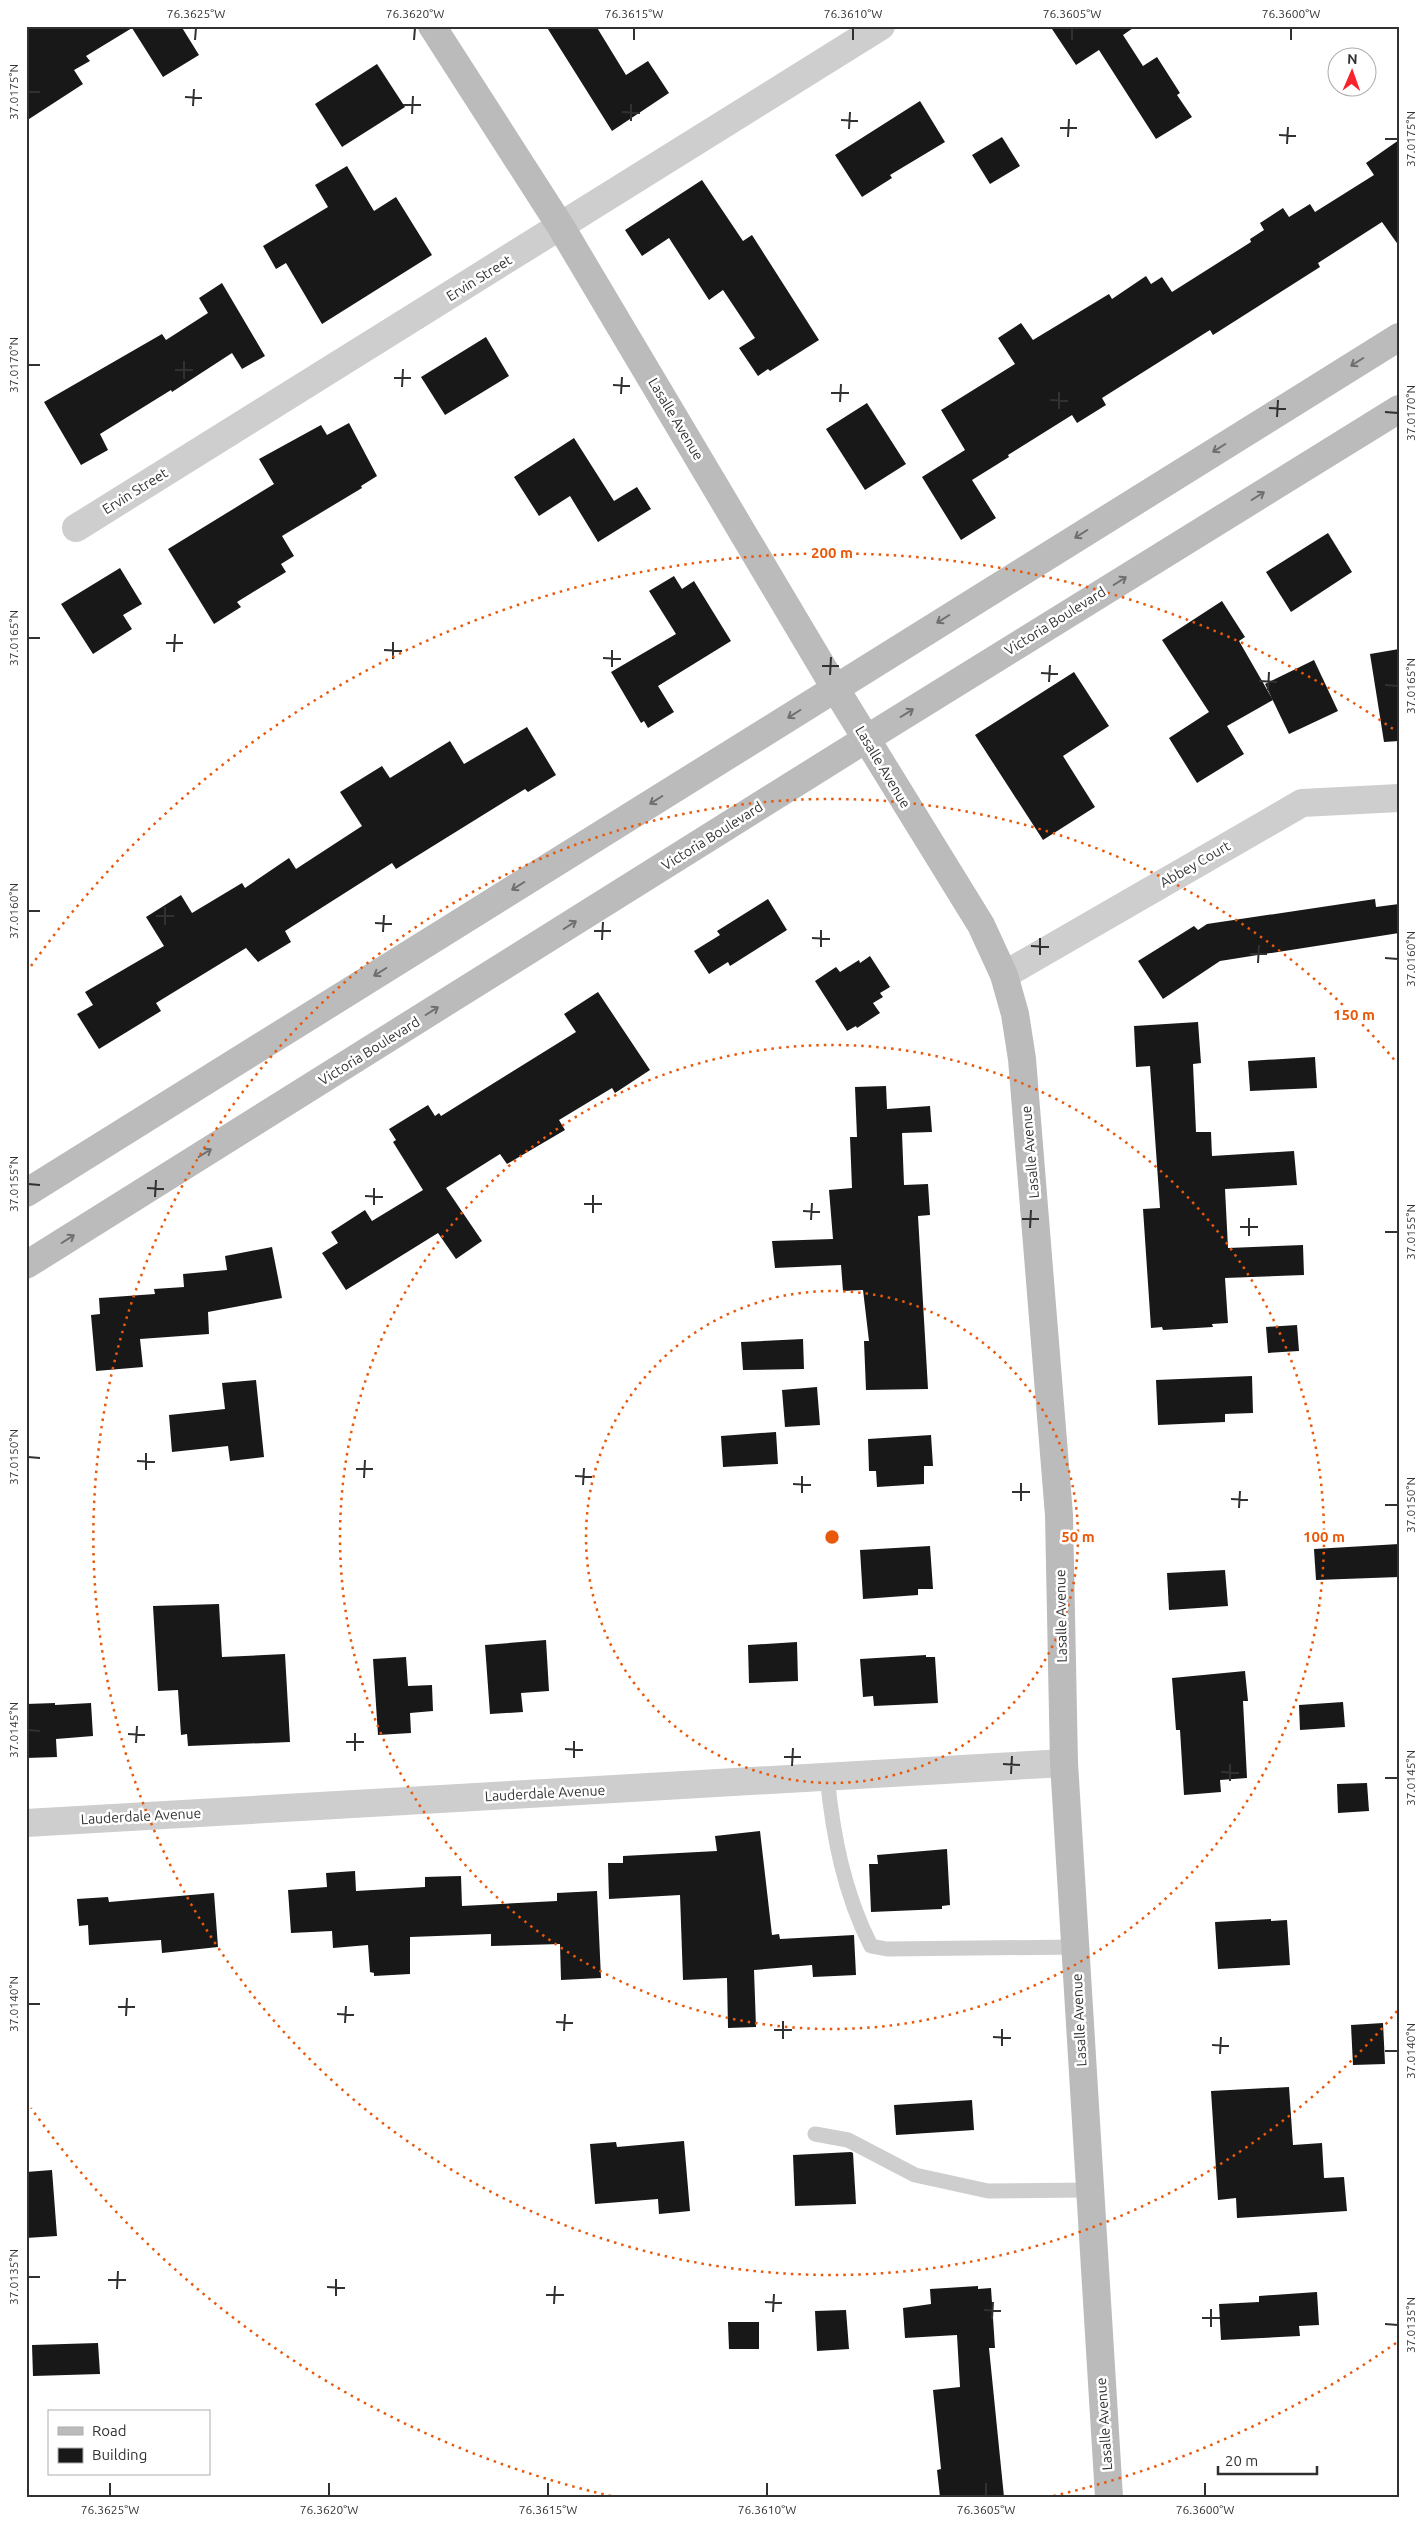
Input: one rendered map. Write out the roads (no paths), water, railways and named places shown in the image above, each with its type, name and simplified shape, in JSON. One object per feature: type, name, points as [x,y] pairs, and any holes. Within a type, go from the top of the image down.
[{"type":"main road","name":"Lasalle Avenue","points":[[432,26],[561,227],[835,688],[981,925],[1004,975],[1015,1014],[1022,1059],[1059,1515],[1064,1763],[1109,2497]]},
{"type":"main road","points":[[26,1193],[1399,337]]},
{"type":"main road","name":"Victoria Boulevard","points":[[26,1265],[1399,408]]},
{"type":"street","name":"Ervin Street","points":[[76,528],[881,26]]},
{"type":"street","name":"Abbey Court","points":[[1004,975],[1302,802],[1399,798]]},
{"type":"street","name":"Lauderdale Avenue","points":[[26,1823],[1064,1763]]},
{"type":"lane","points":[[827,1776],[831,1818],[846,1886],[860,1925],[871,1946],[887,1949],[1075,1947]]},
{"type":"lane","points":[[815,2134],[848,2140],[915,2175],[988,2191],[1089,2190]]}]
